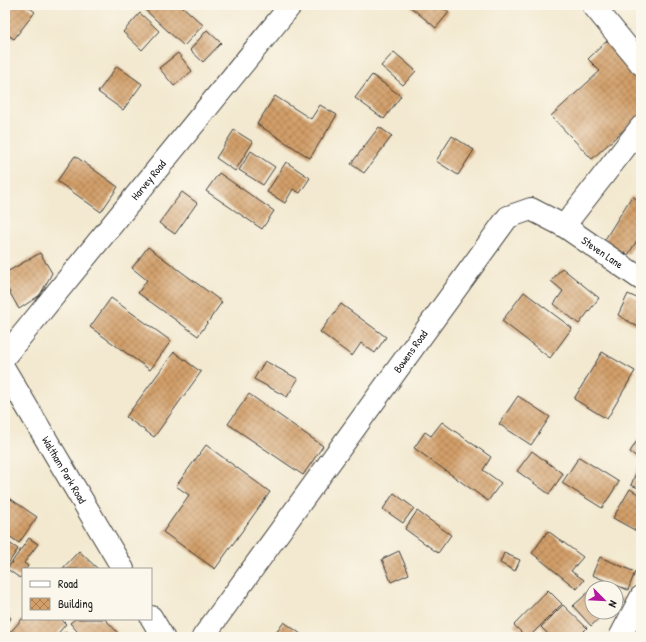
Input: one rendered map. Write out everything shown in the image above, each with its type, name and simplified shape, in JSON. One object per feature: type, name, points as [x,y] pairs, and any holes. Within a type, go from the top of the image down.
[{"type":"street","name":"Harvey Road","points":[[5,356],[292,5]]},
{"type":"street","points":[[593,5],[641,64]]},
{"type":"street","points":[[564,226],[641,126]]},
{"type":"street","name":"Bowens Road","points":[[203,637],[508,217],[531,209],[564,226]]},
{"type":"street","name":"Steven Lane","points":[[564,226],[641,279]]},
{"type":"street","name":"Waltham Park Road","points":[[5,370],[122,568]]},
{"type":"street","points":[[620,637],[641,597]]},
{"type":"street","points":[[152,619],[163,637]]},
{"type":"building","points":[[5,5],[26,5],[35,12],[14,39],[5,33]]},
{"type":"building","points":[[140,5],[181,5],[203,25],[184,46]]},
{"type":"building","points":[[408,5],[440,5],[449,12],[436,28]]},
{"type":"building","points":[[140,13],[159,31],[142,50],[123,32]]},
{"type":"building","points":[[207,30],[221,43],[203,62],[190,50]]},
{"type":"building","points":[[609,39],[641,73],[641,114],[592,159],[551,116],[600,71],[588,59]]},
{"type":"building","points":[[394,52],[416,71],[403,85],[381,66]]},
{"type":"building","points":[[178,53],[192,71],[174,86],[159,68]]},
{"type":"building","points":[[117,66],[142,84],[123,110],[98,92]]},
{"type":"building","points":[[372,75],[401,96],[384,119],[355,98]]},
{"type":"building","points":[[275,96],[311,119],[320,105],[337,115],[310,158],[257,124]]},
{"type":"building","points":[[379,127],[392,136],[364,173],[351,164]]},
{"type":"building","points":[[234,130],[253,142],[235,171],[216,158]]},
{"type":"building","points":[[452,136],[474,150],[458,175],[436,161]]},
{"type":"building","points":[[251,151],[275,167],[263,185],[239,170]]},
{"type":"building","points":[[75,156],[118,187],[101,212],[57,181]]},
{"type":"building","points":[[286,162],[310,178],[300,193],[293,189],[285,203],[267,192]]},
{"type":"building","points":[[219,173],[274,211],[262,229],[206,191]]},
{"type":"building","points":[[182,192],[197,203],[175,234],[159,223]]},
{"type":"building","points":[[632,196],[641,202],[641,234],[628,255],[604,241]]},
{"type":"building","points":[[148,247],[222,302],[198,336],[138,293],[147,280],[132,268]]},
{"type":"building","points":[[40,253],[52,273],[40,295],[19,309],[5,284],[5,273]]},
{"type":"building","points":[[562,268],[599,298],[579,324],[554,304],[563,291],[551,281]]},
{"type":"building","points":[[524,292],[572,328],[550,358],[502,321]]},
{"type":"building","points":[[628,294],[641,300],[641,329],[618,315]]},
{"type":"building","points":[[111,298],[171,341],[150,370],[90,327]]},
{"type":"building","points":[[341,304],[386,337],[375,353],[361,343],[352,356],[320,332]]},
{"type":"building","points":[[174,352],[201,372],[154,437],[126,417]]},
{"type":"building","points":[[602,352],[635,371],[607,419],[574,399]]},
{"type":"building","points":[[265,361],[298,379],[287,397],[254,379]]},
{"type":"building","points":[[249,394],[323,446],[303,475],[228,424]]},
{"type":"building","points":[[518,396],[550,417],[531,445],[499,424]]},
{"type":"building","points":[[442,422],[491,457],[483,470],[501,483],[488,501],[414,448],[425,432],[431,436]]},
{"type":"building","points":[[641,434],[641,460],[630,452]]},
{"type":"building","points":[[206,445],[270,492],[215,569],[163,532],[189,495],[176,486]]},
{"type":"building","points":[[532,451],[563,474],[549,494],[517,471]]},
{"type":"building","points":[[579,457],[619,482],[602,508],[562,483]]},
{"type":"building","points":[[638,468],[641,469],[641,489],[631,485]]},
{"type":"building","points":[[630,489],[641,496],[640,533],[613,518]]},
{"type":"building","points":[[394,493],[414,508],[403,523],[383,509]]},
{"type":"building","points":[[5,495],[37,517],[19,543],[5,533]]},
{"type":"building","points":[[417,511],[451,535],[438,553],[405,529]]},
{"type":"building","points":[[548,531],[583,557],[571,571],[584,580],[577,589],[532,553]]},
{"type":"building","points":[[29,538],[38,544],[24,563],[28,566],[27,568],[22,568],[22,575],[20,578],[7,569]]},
{"type":"building","points":[[5,540],[18,549],[5,568]]},
{"type":"building","points":[[79,551],[97,568],[63,568]]},
{"type":"building","points":[[399,551],[409,574],[391,582],[382,559]]},
{"type":"building","points":[[504,553],[520,560],[515,571],[500,563]]},
{"type":"building","points":[[600,557],[635,572],[628,590],[624,588],[624,580],[604,580],[592,575]]},
{"type":"building","points":[[548,590],[562,604],[529,637],[526,637],[514,625]]},
{"type":"building","points":[[584,596],[584,618],[573,606]]},
{"type":"building","points":[[563,605],[587,628],[578,637],[551,637],[541,627]]},
{"type":"building","points":[[5,615],[11,618],[5,630]]},
{"type":"building","points":[[22,619],[62,620],[66,624],[55,637],[6,637]]},
{"type":"building","points":[[74,620],[106,620],[118,633],[113,637],[82,637],[70,623]]},
{"type":"building","points":[[586,620],[597,620],[591,626]]},
{"type":"building","points":[[641,620],[641,630],[637,628]]},
{"type":"building","points":[[284,622],[305,637],[273,637]]},
{"type":"building","points":[[66,632],[71,637],[61,637]]}]
